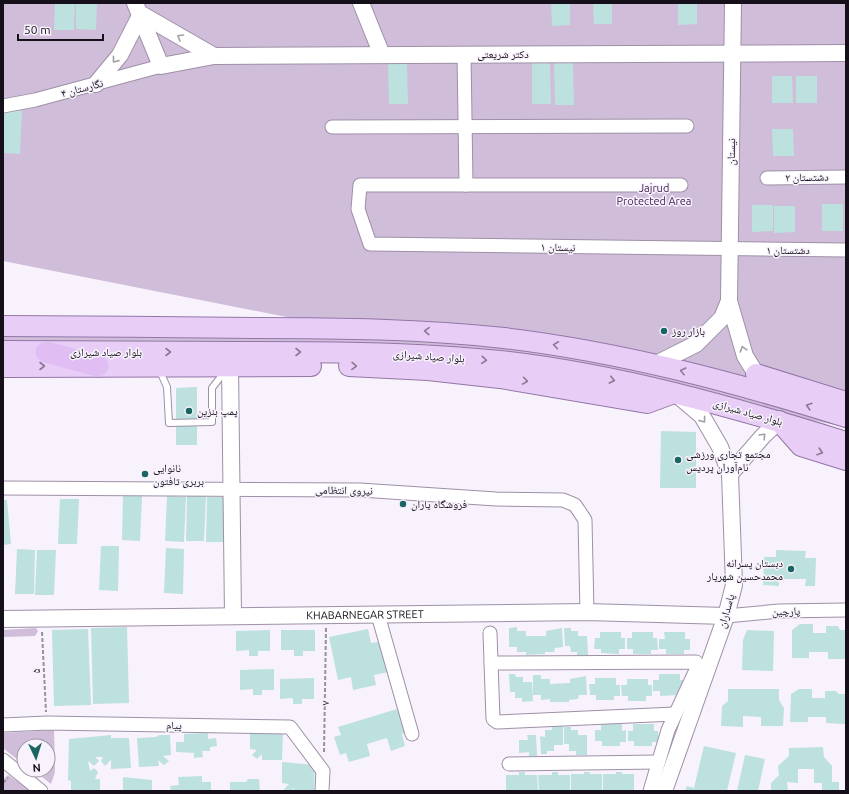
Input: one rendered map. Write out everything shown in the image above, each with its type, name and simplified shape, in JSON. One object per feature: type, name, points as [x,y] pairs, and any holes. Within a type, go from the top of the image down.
[{"type":"highway","points":[[46,352],[98,366]]},
{"type":"main road","points":[[3,326],[355,328],[504,338],[570,347],[656,364],[786,398],[846,417]]},
{"type":"main road","name":"بلوار صیاد شیرازی","points":[[3,352],[355,352],[429,355],[501,362],[566,370],[674,393],[779,421],[846,442]]},
{"type":"main road","points":[[3,367],[355,366],[428,370],[557,386],[647,403],[674,393]]},
{"type":"main road","points":[[756,374],[846,402]]},
{"type":"main road","points":[[779,421],[801,446],[846,460]]},
{"type":"street","points":[[361,3],[382,55]]},
{"type":"street","name":"نیستان","points":[[729,301],[733,3]]},
{"type":"street","points":[[138,8],[214,56]]},
{"type":"street","points":[[138,8],[161,66]]},
{"type":"street","points":[[96,84],[120,55],[138,8]]},
{"type":"street","name":"دکتر شریعتی","points":[[161,66],[214,56],[732,52],[846,53]]},
{"type":"street","points":[[464,54],[466,185],[681,185]]},
{"type":"street","name":"نگارستان ۴","points":[[3,106],[35,100],[161,66]]},
{"type":"street","points":[[332,127],[687,126]]},
{"type":"street","name":"دشتستان ۲","points":[[767,178],[846,177]]},
{"type":"street","name":"نیستان ۱","points":[[466,185],[360,185],[358,209],[370,244],[730,250]]},
{"type":"street","name":"دشتستان ۱","points":[[730,250],[846,250]]},
{"type":"street","points":[[656,364],[696,344],[722,318],[729,301]]},
{"type":"street","points":[[729,301],[745,356],[756,374],[786,398]]},
{"type":"street","points":[[230,366],[233,615]]},
{"type":"street","name":"پاسداران","points":[[664,791],[726,616],[734,585],[730,474],[720,447],[702,416],[674,393]]},
{"type":"street","points":[[730,474],[763,436],[779,421]]},
{"type":"street","name":"نیروی انتظامی","points":[[3,488],[360,490],[496,499],[563,500],[575,505],[585,520],[587,612]]},
{"type":"street","name":"پارچین","points":[[726,616],[778,611],[846,610]]},
{"type":"street","name":"KHABARNEGAR STREET","points":[[3,619],[233,615],[378,615],[587,612],[726,616]]},
{"type":"street","points":[[378,615],[412,734]]},
{"type":"street","points":[[490,633],[493,719],[497,722],[675,714]]},
{"type":"street","points":[[491,664],[696,662],[697,668],[668,730],[650,791]]},
{"type":"street","name":"پیام","points":[[3,725],[47,723],[290,727],[323,771]]},
{"type":"street","points":[[3,760],[41,791]]},
{"type":"street","points":[[509,764],[658,762]]},
{"type":"street","points":[[322,791],[323,771]]},
{"type":"lane","points":[[157,366],[167,387],[169,423],[212,422],[212,388],[230,366]]},
{"type":"path","name":"۷","points":[[323,771],[326,615]]},
{"type":"path","name":"۵","points":[[42,618],[47,723]]},
{"type":"green space","name":"Jajrud Protected Area","points":[[3,3],[846,3],[846,427],[425,344],[431,347],[3,342],[3,333],[388,337],[3,261]]},
{"type":"green space","points":[[36,628],[38,631],[35,636],[3,637],[3,630]]},
{"type":"green space","points":[[54,730],[54,738],[16,738],[16,759],[3,748],[3,733]]},
{"type":"green space","points":[[8,775],[31,791],[3,791],[3,780]]},
{"type":"green space","points":[[43,778],[53,778],[51,784]]},
{"type":"building","points":[[55,3],[75,3],[74,30],[54,30]]},
{"type":"building","points":[[76,3],[97,3],[96,30],[76,29]]},
{"type":"building","points":[[551,3],[570,3],[570,25],[552,26]]},
{"type":"building","points":[[593,3],[612,3],[612,24],[594,24]]},
{"type":"building","points":[[678,3],[697,3],[697,24],[678,25]]},
{"type":"building","points":[[388,62],[407,62],[408,104],[389,104]]},
{"type":"building","points":[[550,62],[551,104],[532,104],[532,63]]},
{"type":"building","points":[[554,63],[573,63],[574,105],[555,105]]},
{"type":"building","points":[[772,76],[792,76],[793,103],[772,103]]},
{"type":"building","points":[[796,76],[817,76],[817,103],[796,103]]},
{"type":"building","points":[[3,110],[22,111],[20,154],[3,153]]},
{"type":"building","points":[[772,129],[793,129],[794,156],[773,156]]},
{"type":"building","points":[[822,204],[843,204],[843,231],[822,231]]},
{"type":"building","points":[[752,205],[773,205],[773,231],[752,232]]},
{"type":"building","points":[[774,206],[795,206],[795,232],[774,233]]},
{"type":"building","points":[[197,387],[197,445],[176,445],[176,388]]},
{"type":"building","name":"مجتمع تجاری ورزشی نام‌آوران پردیس","points":[[661,431],[696,432],[696,488],[660,488]]},
{"type":"building","points":[[123,496],[142,496],[140,541],[122,540]]},
{"type":"building","points":[[167,496],[186,497],[184,542],[165,541]]},
{"type":"building","points":[[187,496],[206,496],[204,541],[186,541]]},
{"type":"building","points":[[207,497],[226,497],[224,542],[206,542]]},
{"type":"building","points":[[60,499],[79,499],[77,544],[58,544]]},
{"type":"building","points":[[3,500],[7,500],[11,544],[3,545]]},
{"type":"building","points":[[101,546],[119,546],[118,591],[99,590]]},
{"type":"building","points":[[166,548],[184,549],[183,594],[164,593]]},
{"type":"building","points":[[17,549],[35,550],[34,594],[15,594]]},
{"type":"building","points":[[37,550],[56,550],[54,595],[35,595]]},
{"type":"building","points":[[776,550],[806,551],[805,558],[816,558],[815,586],[805,586],[806,579],[779,579],[779,586],[763,585],[764,557],[776,557]]},
{"type":"building","points":[[800,624],[813,624],[813,633],[826,633],[826,626],[838,626],[840,630],[846,630],[846,659],[828,659],[828,652],[809,652],[809,658],[792,658],[792,630]]},
{"type":"building","points":[[127,627],[129,703],[93,704],[91,628]]},
{"type":"building","points":[[517,627],[517,631],[526,631],[526,636],[546,636],[546,631],[562,628],[563,647],[555,648],[554,652],[545,652],[545,654],[526,655],[526,652],[517,652],[517,647],[509,647],[509,628]]},
{"type":"building","points":[[564,628],[571,628],[571,631],[578,631],[578,636],[587,636],[588,655],[577,656],[577,652],[571,652],[570,646],[565,646]]},
{"type":"building","points":[[88,629],[91,705],[54,706],[52,630]]},
{"type":"building","points":[[368,629],[371,643],[383,641],[389,672],[374,675],[376,685],[353,690],[351,677],[338,680],[329,637]]},
{"type":"building","points":[[270,630],[270,651],[258,651],[258,656],[249,656],[249,650],[236,651],[236,631]]},
{"type":"building","points":[[281,630],[315,630],[315,651],[303,651],[303,656],[294,656],[294,650],[281,650]]},
{"type":"building","points":[[747,630],[774,631],[773,671],[742,670],[743,640]]},
{"type":"building","points":[[600,632],[621,632],[621,638],[625,638],[625,649],[619,649],[619,654],[601,653],[601,649],[594,649],[595,638],[600,638]]},
{"type":"building","points":[[632,632],[653,632],[653,638],[657,638],[658,650],[651,650],[651,654],[633,654],[633,649],[627,649],[627,638],[632,638]]},
{"type":"building","points":[[664,632],[685,632],[685,639],[690,639],[690,650],[684,650],[684,654],[666,654],[666,649],[659,649],[659,639],[665,639]]},
{"type":"building","points":[[274,669],[274,690],[262,690],[262,695],[253,695],[253,689],[240,690],[240,670]]},
{"type":"building","points":[[509,674],[515,674],[516,677],[523,677],[523,682],[532,682],[533,701],[522,702],[522,698],[515,698],[515,692],[510,692]]},
{"type":"building","points":[[659,674],[680,674],[680,680],[684,680],[684,691],[678,691],[678,695],[660,696],[660,691],[653,691],[653,680],[659,680]]},
{"type":"building","points":[[533,675],[541,675],[541,679],[550,679],[550,684],[570,683],[570,679],[586,676],[587,695],[579,695],[578,699],[569,700],[569,702],[550,702],[550,699],[541,700],[541,695],[533,695]]},
{"type":"building","points":[[314,678],[314,699],[302,699],[302,704],[293,704],[293,698],[280,699],[280,679]]},
{"type":"building","points":[[595,678],[616,678],[616,685],[620,685],[620,696],[614,696],[614,700],[596,700],[596,695],[590,695],[589,684],[595,684]]},
{"type":"building","points":[[627,679],[648,679],[648,685],[652,685],[652,696],[646,696],[646,701],[628,701],[628,696],[622,696],[621,685],[627,685]]},
{"type":"building","points":[[728,689],[779,689],[779,700],[784,708],[783,726],[761,726],[761,717],[743,716],[743,727],[721,726],[722,706],[728,701]]},
{"type":"building","points":[[799,689],[812,689],[812,698],[825,698],[825,691],[836,691],[839,694],[846,694],[845,724],[826,723],[826,717],[808,717],[808,722],[790,722],[791,694]]},
{"type":"building","points":[[397,709],[400,717],[405,716],[410,731],[402,734],[405,746],[391,751],[387,738],[367,744],[370,756],[349,762],[346,753],[340,755],[334,737],[341,735],[338,727]]},
{"type":"building","points":[[601,724],[622,724],[622,731],[626,730],[626,742],[620,742],[620,746],[602,746],[602,741],[595,741],[595,730],[601,730]]},
{"type":"building","points":[[633,724],[654,724],[654,731],[658,731],[658,742],[652,742],[652,746],[634,746],[634,741],[628,741],[628,731],[633,731]]},
{"type":"building","points":[[552,726],[563,726],[563,745],[554,745],[554,751],[547,751],[547,754],[541,754],[540,736],[545,737],[545,730],[552,730]]},
{"type":"building","points":[[564,727],[571,727],[571,730],[578,730],[578,735],[587,735],[587,755],[576,755],[576,751],[569,751],[569,744],[564,744]]},
{"type":"building","points":[[250,728],[283,731],[282,760],[262,760],[262,754],[257,759],[252,755],[257,750],[250,749]]},
{"type":"building","points":[[208,733],[208,739],[216,738],[217,746],[210,747],[210,751],[202,751],[203,757],[194,758],[194,753],[176,752],[176,742],[184,742],[184,734]]},
{"type":"building","points":[[111,735],[111,738],[129,738],[131,768],[111,769],[111,760],[105,766],[101,761],[103,757],[95,757],[99,761],[94,766],[88,761],[90,771],[94,768],[98,772],[95,779],[100,779],[100,791],[71,791],[71,781],[68,780],[69,739]]},
{"type":"building","points":[[159,735],[170,735],[171,755],[163,756],[169,761],[164,765],[158,760],[159,766],[139,767],[137,738],[156,737]]},
{"type":"building","points":[[527,735],[536,735],[537,756],[529,756],[529,752],[519,753],[519,740],[528,740]]},
{"type":"building","points":[[704,746],[736,753],[727,791],[685,791],[687,786],[694,788]]},
{"type":"building","points":[[823,747],[824,757],[832,766],[832,782],[839,782],[839,791],[822,791],[822,783],[814,783],[814,769],[798,769],[798,783],[787,782],[788,791],[771,791],[771,783],[779,775],[778,766],[789,756],[789,748]]},
{"type":"building","points":[[745,755],[765,759],[758,791],[737,791]]},
{"type":"building","points":[[282,762],[315,765],[314,791],[294,791],[294,788],[291,791],[286,791],[284,789],[289,784],[282,783]]},
{"type":"building","points":[[519,772],[525,772],[525,775],[537,775],[538,791],[506,791],[506,775],[519,775]]},
{"type":"building","points":[[552,772],[558,772],[558,775],[570,775],[570,791],[539,791],[538,775],[552,775]]},
{"type":"building","points":[[584,772],[590,772],[590,774],[602,774],[602,791],[571,791],[571,774],[584,774]]},
{"type":"building","points":[[616,772],[622,772],[622,774],[634,774],[634,791],[603,791],[603,774],[616,774]]},
{"type":"building","points":[[202,776],[202,782],[211,782],[211,790],[171,791],[170,786],[179,785],[178,777]]},
{"type":"building","points":[[123,777],[152,780],[152,791],[123,791]]},
{"type":"building","points":[[248,779],[259,779],[260,791],[230,791],[230,782],[246,782]]},
{"type":"place","name":"بازار روز","points":[[664,331]]},
{"type":"place","name":"پمپ بنزین","points":[[189,411]]},
{"type":"place","name":"مجتمع تجاری ورزشی نام‌آوران پردیس","points":[[678,460]]},
{"type":"place","name":"نانوایی بربری تافتون","points":[[145,474]]},
{"type":"place","name":"فروشگاه یاران","points":[[403,504]]},
{"type":"place","name":"دبستان پسرانه محمدحسین شهریار","points":[[791,569]]}]
